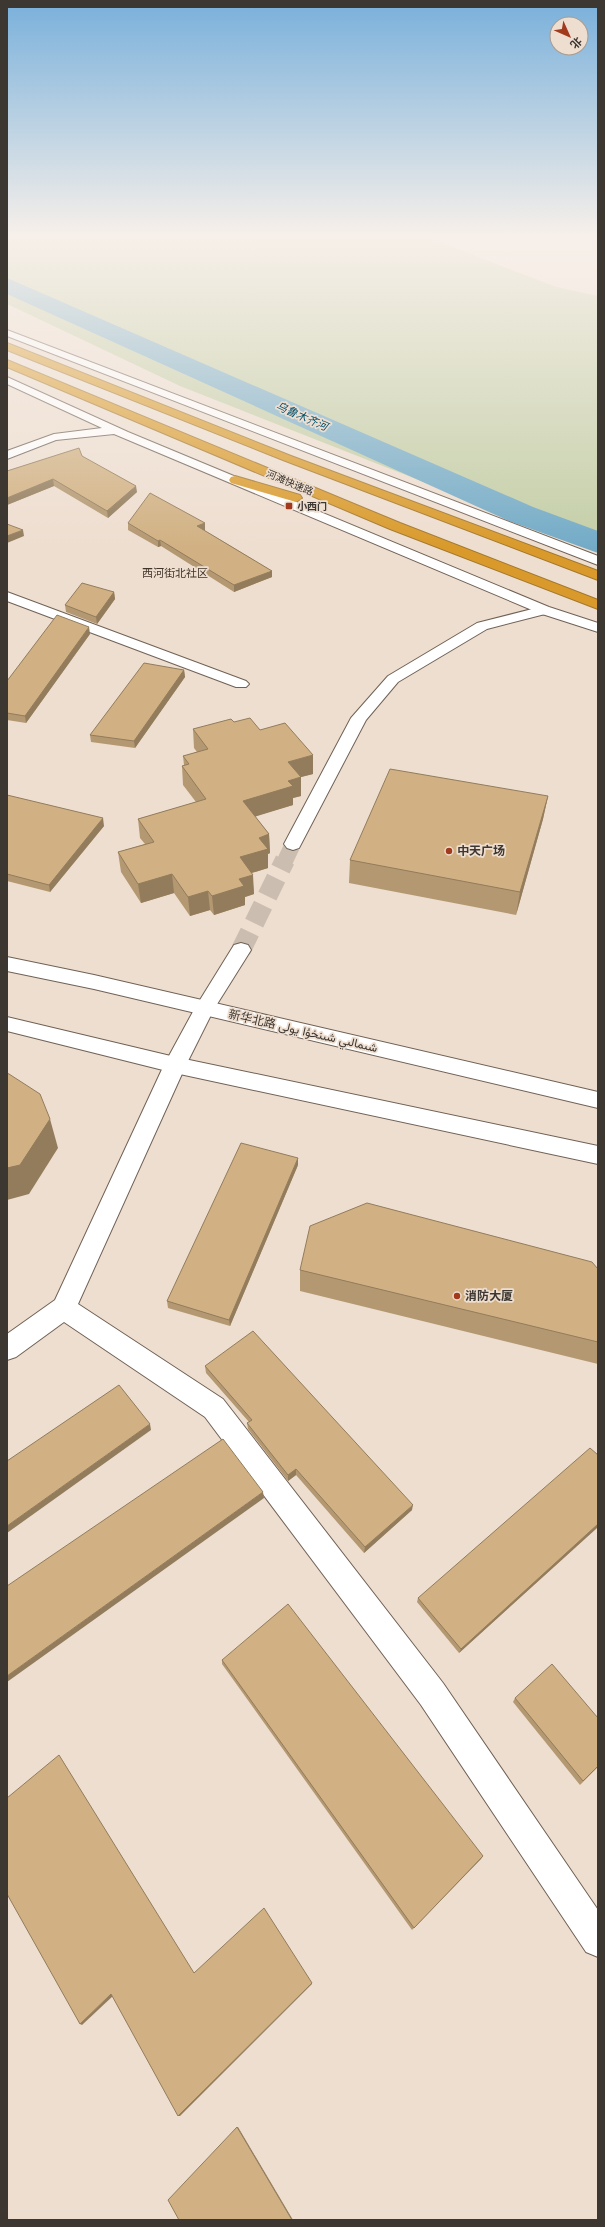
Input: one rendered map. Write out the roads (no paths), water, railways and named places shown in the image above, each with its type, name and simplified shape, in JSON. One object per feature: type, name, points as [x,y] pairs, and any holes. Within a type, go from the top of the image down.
[{"type":"highway","name":"河滩快速路","points":[[7,346],[287,458],[598,576]]},
{"type":"highway","points":[[74,360],[157,405]]},
{"type":"highway","name":"河滩快速路","points":[[7,364],[147,420],[395,526],[598,604]]},
{"type":"highway","points":[[7,380],[147,420]]},
{"type":"highway","points":[[236,480],[395,526]]},
{"type":"street","points":[[24,340],[598,561]]},
{"type":"street","points":[[7,380],[118,430],[544,610],[598,628]]},
{"type":"street","points":[[7,455],[54,437],[118,430]]},
{"type":"street","points":[[7,596],[241,684]]},
{"type":"street","points":[[293,844],[359,718],[393,679],[482,626],[544,610]]},
{"type":"street","points":[[7,1349],[64,1308],[175,1065],[205,1008],[241,950]]},
{"type":"street","name":"新华北路 شىمالىي شىنخۇا يولى","points":[[7,964],[205,1008],[598,1100]]},
{"type":"street","points":[[7,1024],[175,1065],[598,1155]]},
{"type":"street","points":[[64,1308],[214,1408],[432,1694],[598,1940]]},
{"type":"waterway","name":"乌鲁木齐河","points":[[130,340],[521,514],[598,543]]},
{"type":"tunnel","points":[[285,861],[293,844]]},
{"type":"tunnel","points":[[241,950],[285,860]]},
{"type":"place","name":"小西门","points":[[289,506]]},
{"type":"place","name":"中天广场","points":[[449,851]]},
{"type":"place","name":"消防大厦","points":[[457,1296]]},
{"type":"district","name":"西河街北社区","points":[[175,573]]}]
